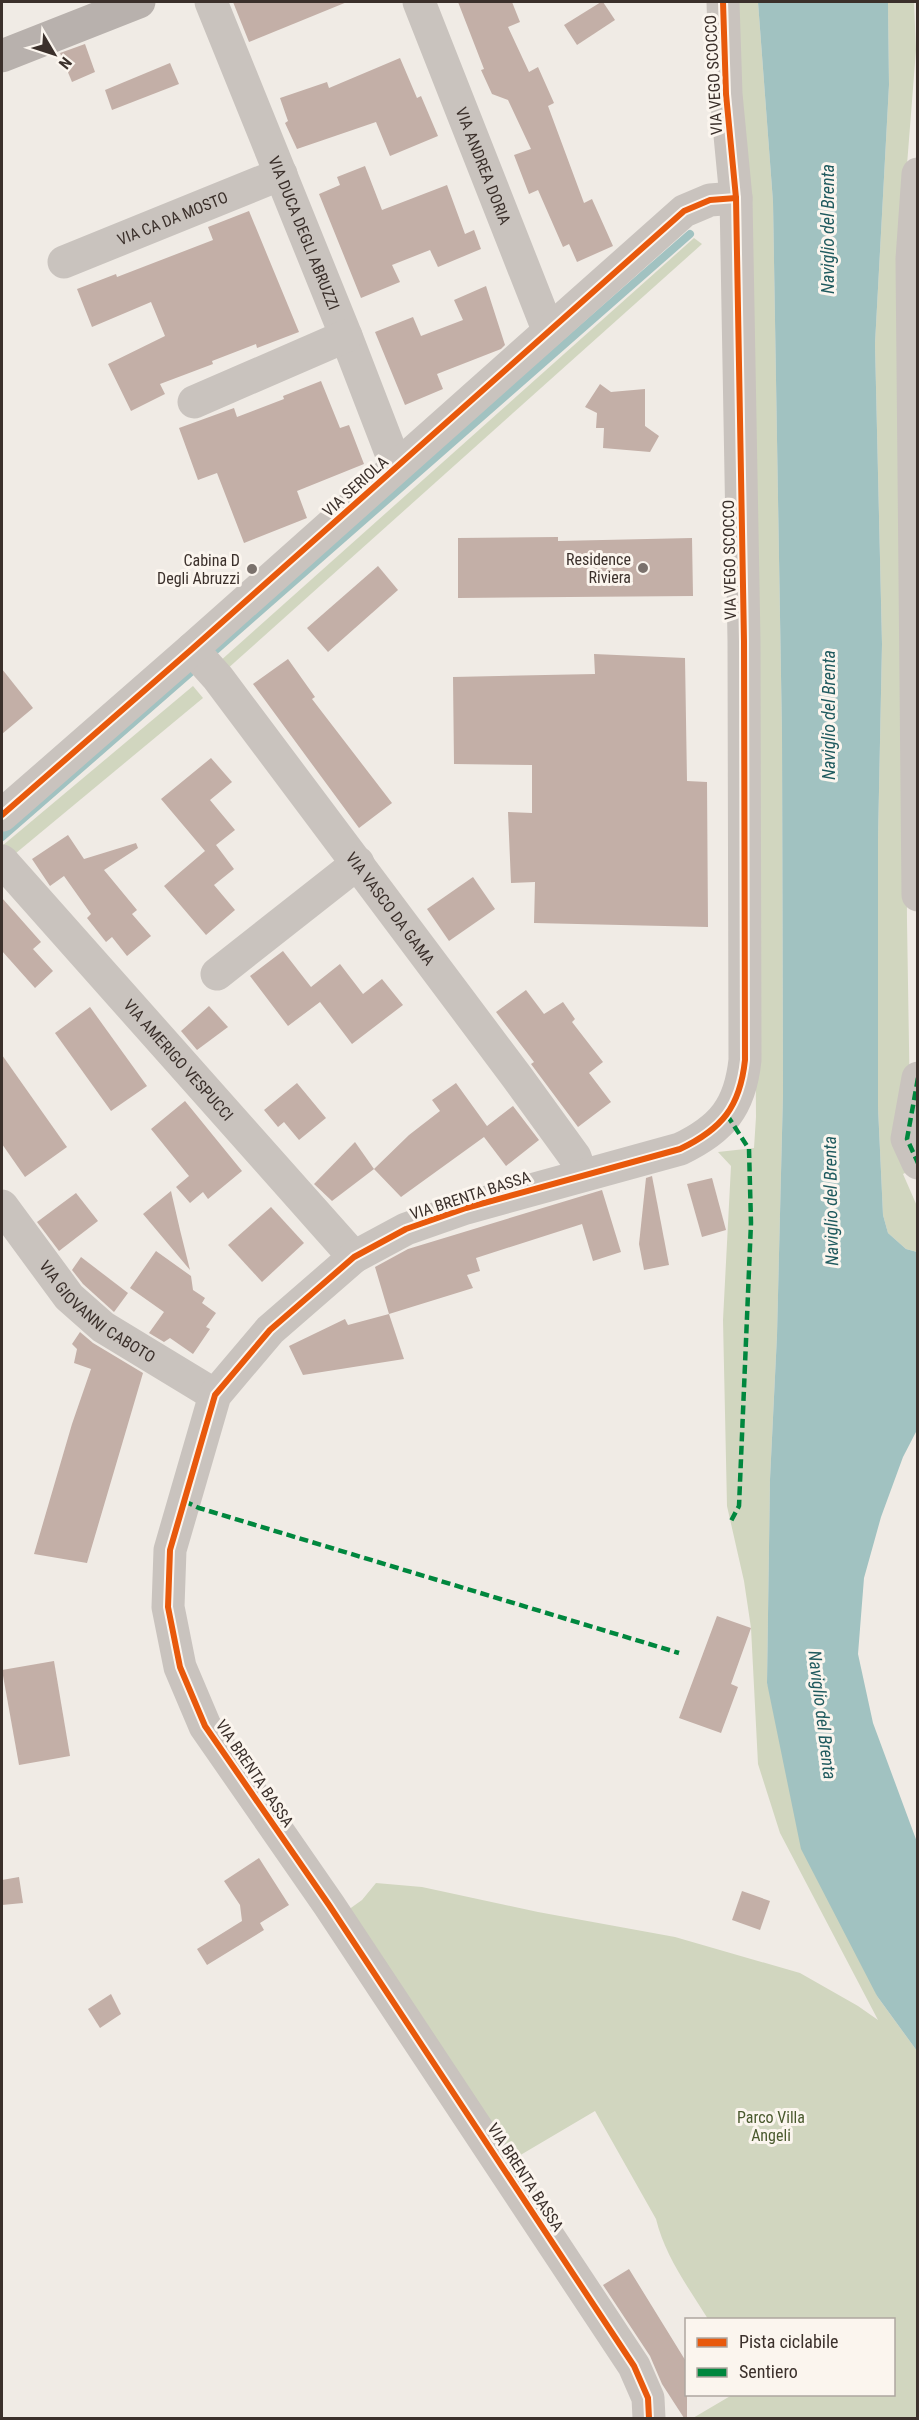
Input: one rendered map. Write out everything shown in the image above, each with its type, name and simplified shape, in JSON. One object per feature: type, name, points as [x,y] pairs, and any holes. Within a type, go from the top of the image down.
[{"type":"main road","points":[[2,56],[139,2]]},
{"type":"street","name":"VIA DUCA DEGLI ABRUZZI","points":[[211,2],[393,458],[398,465]]},
{"type":"street","name":"VIA ANDREA DORIA","points":[[419,2],[545,322],[550,328]]},
{"type":"street","name":"VIA VEGO SCOCCO","points":[[723,2],[726,94],[736,198],[744,653],[745,1060],[742,1083],[727,1115]]},
{"type":"street","name":"VIA CA DA MOSTO","points":[[64,262],[281,174]]},
{"type":"street","points":[[918,174],[915,259],[918,894]]},
{"type":"street","name":"VIA SERIOLA","points":[[2,815],[203,661],[398,465],[684,210],[710,200],[736,198]]},
{"type":"street","points":[[194,402],[346,336]]},
{"type":"street","name":"VIA VASCO DA GAMA","points":[[203,661],[358,863],[517,1077],[575,1157],[581,1174]]},
{"type":"street","name":"VIA AMERIGO VESPUCCI","points":[[2,862],[354,1257]]},
{"type":"street","points":[[217,974],[358,863]]},
{"type":"street","points":[[918,1078],[907,1139],[918,1163]]},
{"type":"street","name":"VIA BRENTA BASSA","points":[[649,2418],[648,2398],[634,2366],[362,1954],[205,1726],[184,1677],[168,1607],[170,1550],[214,1395],[270,1330],[354,1257],[406,1229],[466,1208],[581,1174],[680,1149],[702,1138],[727,1115]]},
{"type":"street","name":"VIA GIOVANNI CABOTO","points":[[2,1206],[69,1297],[103,1326],[131,1345],[214,1395]]},
{"type":"green space","name":"Parco Villa Angeli","points":[[735,2],[758,2],[773,202],[782,735],[783,1093],[777,1335],[770,1479],[767,1683],[877,1996],[917,2051],[917,2418],[693,2418],[730,2396],[895,2396],[895,2318],[707,2318],[678,2271],[665,2246],[656,2219],[595,2111],[512,2160],[348,1910],[362,1900],[376,1883],[422,1887],[538,1912],[675,1937],[800,1973],[878,2020],[780,1833],[758,1764],[751,1628],[744,1581],[727,1506],[723,1320],[731,1166],[718,1152],[754,1148],[756,1117],[752,506]]},
{"type":"green space","points":[[888,2],[914,2],[916,50],[903,216],[907,921],[911,1170],[903,1174],[917,1206],[917,1252],[906,1249],[888,1233],[883,1215],[878,1107],[878,840],[882,644],[875,344],[889,85]]},
{"type":"green space","points":[[694,238],[702,244],[226,670],[219,662]]},
{"type":"green space","points":[[193,686],[203,698],[10,858],[2,846]]},
{"type":"water","name":"Naviglio del Brenta","points":[[758,2],[888,2],[889,85],[875,344],[882,644],[878,840],[878,1107],[883,1215],[888,1233],[906,1249],[917,1252],[917,1430],[903,1457],[881,1517],[864,1578],[858,1654],[873,1723],[917,1842],[917,2051],[877,1996],[801,1849],[767,1683],[770,1479],[777,1335],[783,1093],[782,735],[773,202]]},
{"type":"building","points":[[233,2],[347,2],[249,42]]},
{"type":"building","points":[[458,2],[512,2],[520,22],[508,27],[529,72],[538,67],[554,103],[548,106],[584,203],[592,199],[613,246],[577,262],[569,244],[563,247],[538,190],[529,194],[514,155],[531,149],[508,100],[492,94],[481,70],[484,69]]},
{"type":"building","points":[[601,2],[615,20],[577,45],[564,25]]},
{"type":"building","points":[[85,44],[95,72],[72,82],[60,53]]},
{"type":"building","points":[[400,58],[417,98],[421,96],[438,136],[390,156],[376,122],[297,149],[285,123],[288,121],[280,98],[327,82],[329,88]]},
{"type":"building","points":[[170,63],[179,84],[112,110],[105,90]]},
{"type":"building","points":[[365,166],[382,210],[447,185],[465,234],[474,230],[481,249],[438,267],[430,250],[392,265],[400,282],[361,298],[319,194],[340,185],[337,177]]},
{"type":"building","points":[[249,211],[299,332],[257,348],[256,344],[212,361],[213,364],[160,384],[165,394],[131,411],[108,364],[165,336],[151,302],[92,327],[77,289],[116,274],[117,277],[213,240],[208,227]]},
{"type":"building","points":[[486,286],[505,345],[501,349],[437,374],[443,389],[405,405],[375,332],[413,317],[421,336],[463,320],[454,300]]},
{"type":"building","points":[[321,381],[340,428],[349,425],[364,464],[297,491],[307,518],[244,543],[217,473],[198,480],[179,428],[234,408],[237,417],[284,399],[283,396]]},
{"type":"building","points":[[600,384],[611,392],[645,389],[645,426],[659,436],[650,452],[603,448],[604,428],[596,428],[597,413],[585,407]]},
{"type":"building","points":[[558,537],[558,541],[692,538],[693,596],[458,598],[458,538]]},
{"type":"building","points":[[378,566],[398,590],[328,652],[307,628]]},
{"type":"building","points":[[594,654],[685,658],[687,781],[707,782],[708,927],[534,923],[535,882],[511,883],[508,812],[532,813],[532,765],[454,764],[453,677],[595,674]]},
{"type":"building","points":[[288,659],[315,697],[312,699],[392,803],[359,828],[253,684]]},
{"type":"building","points":[[2,669],[33,708],[2,734]]},
{"type":"building","points":[[211,758],[232,782],[210,800],[235,830],[216,845],[234,869],[214,885],[235,910],[206,935],[164,886],[205,851],[161,799]]},
{"type":"building","points":[[68,835],[84,859],[136,843],[138,848],[104,870],[137,910],[132,914],[151,936],[127,956],[112,937],[106,942],[87,918],[91,914],[64,876],[50,886],[32,859]]},
{"type":"building","points":[[473,877],[495,909],[449,941],[427,909]]},
{"type":"building","points":[[2,898],[41,942],[33,949],[53,971],[35,988],[2,951]]},
{"type":"building","points":[[283,951],[311,987],[340,964],[363,994],[382,979],[403,1005],[352,1044],[320,1002],[288,1026],[250,976]]},
{"type":"building","points":[[526,990],[544,1014],[563,1002],[575,1019],[572,1022],[603,1062],[589,1073],[611,1102],[578,1127],[531,1064],[534,1062],[496,1012]]},
{"type":"building","points":[[209,1006],[228,1027],[197,1050],[181,1031]]},
{"type":"building","points":[[90,1007],[147,1086],[111,1111],[55,1033]]},
{"type":"building","points":[[2,1055],[67,1147],[25,1177],[2,1144]]},
{"type":"building","points":[[297,1083],[326,1118],[299,1140],[284,1122],[278,1127],[264,1110]]},
{"type":"building","points":[[456,1083],[487,1126],[513,1106],[539,1140],[506,1166],[484,1137],[401,1197],[374,1169],[409,1135],[440,1111],[432,1100]]},
{"type":"building","points":[[185,1101],[242,1171],[208,1199],[203,1192],[190,1203],[176,1187],[189,1176],[151,1129]]},
{"type":"building","points":[[355,1142],[374,1169],[332,1201],[314,1184]]},
{"type":"building","points":[[652,1176],[669,1265],[644,1270],[639,1244],[646,1178]]},
{"type":"building","points":[[712,1178],[726,1230],[702,1237],[687,1184]]},
{"type":"building","points":[[602,1190],[621,1252],[593,1261],[582,1224],[476,1258],[480,1271],[467,1275],[473,1288],[389,1314],[375,1267],[408,1249]]},
{"type":"building","points":[[171,1191],[180,1230],[190,1270],[143,1214]]},
{"type":"building","points":[[76,1193],[98,1221],[59,1251],[37,1222]]},
{"type":"building","points":[[271,1207],[304,1243],[262,1282],[228,1245]]},
{"type":"building","points":[[156,1251],[191,1276],[193,1290],[205,1298],[202,1303],[216,1313],[206,1327],[210,1329],[193,1354],[170,1338],[164,1342],[149,1333],[164,1312],[130,1288]]},
{"type":"building","points":[[81,1257],[128,1293],[114,1312],[83,1284],[72,1270]]},
{"type":"building","points":[[389,1314],[404,1359],[303,1375],[289,1346],[345,1319],[348,1325]]},
{"type":"building","points":[[80,1332],[93,1343],[143,1373],[87,1563],[34,1554],[72,1424],[91,1369],[74,1363],[77,1349],[72,1344]]},
{"type":"building","points":[[717,1616],[751,1628],[731,1684],[738,1687],[721,1733],[679,1718]]},
{"type":"building","points":[[54,1661],[70,1756],[19,1765],[2,1670]]},
{"type":"building","points":[[259,1858],[289,1905],[260,1923],[264,1930],[207,1965],[197,1949],[242,1921],[240,1905],[224,1881]]},
{"type":"building","points":[[19,1877],[23,1903],[2,1905],[2,1880]]},
{"type":"building","points":[[742,1891],[770,1901],[760,1930],[732,1920]]},
{"type":"building","points":[[111,1994],[121,2014],[100,2028],[88,2009]]},
{"type":"building","points":[[629,2269],[685,2360],[687,2418],[684,2418],[662,2384],[650,2356],[603,2285]]},
{"type":"waterway","points":[[209,656],[690,234]]},
{"type":"waterway","points":[[2,837],[198,666]]},
{"type":"marked path","points":[[918,1078],[907,1139],[918,1163]]},
{"type":"marked path","points":[[727,1115],[749,1149],[751,1223],[739,1506],[731,1521]]},
{"type":"marked path","points":[[184,1501],[199,1508],[679,1653]]},
{"type":"cycle path","points":[[649,2418],[648,2398],[634,2366],[329,1905],[205,1726],[180,1667],[168,1607],[170,1550],[215,1395],[270,1330],[354,1257],[406,1229],[466,1208],[680,1149],[718,1124],[726,1115],[739,1091],[745,1060],[744,641],[736,198],[726,94],[723,2]]},
{"type":"cycle path","points":[[2,815],[684,211],[710,200],[736,198]]},
{"type":"place","name":"Residence Riviera","points":[[643,568]]},
{"type":"place","name":"Cabina D Degli Abruzzi","points":[[252,569]]}]
